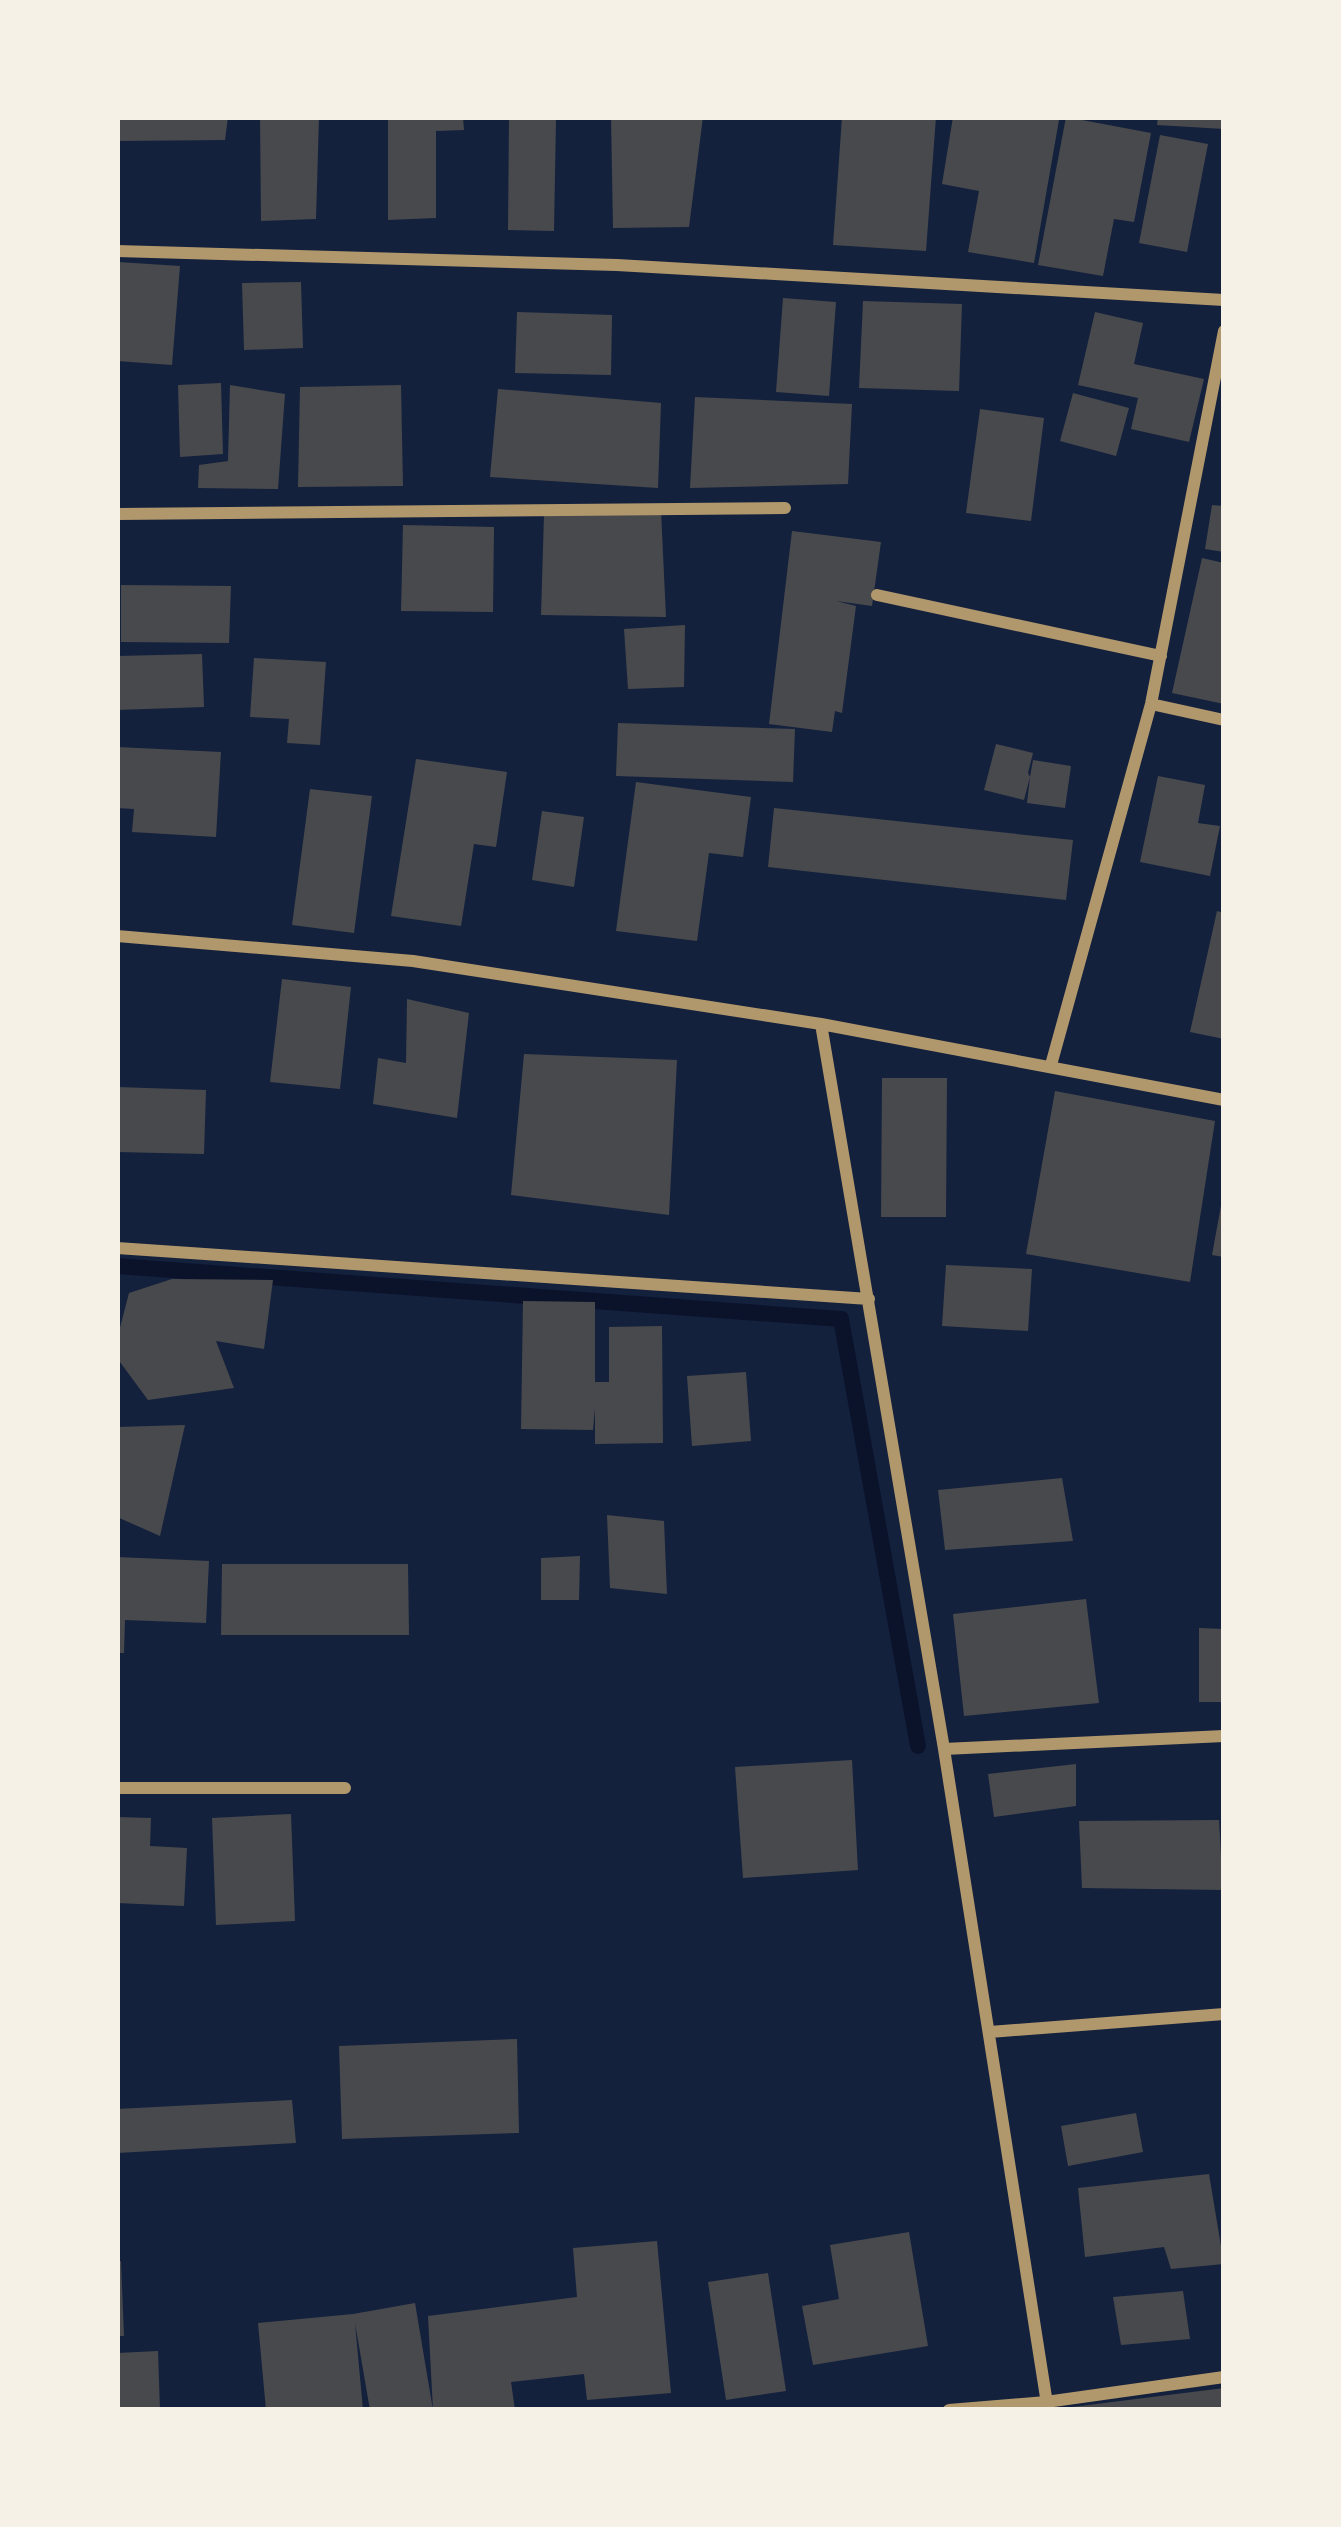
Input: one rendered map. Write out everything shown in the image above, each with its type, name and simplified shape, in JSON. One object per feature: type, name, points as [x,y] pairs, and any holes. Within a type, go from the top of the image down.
[{"type":"street","points":[[117,251],[616,265],[1224,300]]},
{"type":"street","points":[[1051,1065],[1151,704],[1224,331]]},
{"type":"street","points":[[117,514],[785,508]]},
{"type":"street","points":[[877,595],[1161,656]]},
{"type":"street","points":[[1151,704],[1224,720]]},
{"type":"street","points":[[117,936],[413,961],[821,1024],[1224,1100]]},
{"type":"street","points":[[821,1024],[944,1749],[1047,2406]]},
{"type":"street","points":[[117,1248],[869,1299]]},
{"type":"street","points":[[944,1749],[1224,1736]]},
{"type":"street","points":[[117,1788],[345,1788]]},
{"type":"street","points":[[990,2032],[1224,2014]]},
{"type":"street","points":[[949,2410],[1047,2406],[1224,2377]]},
{"type":"building","points":[[117,117],[228,117],[225,140],[117,141]]},
{"type":"building","points":[[260,117],[319,117],[316,219],[261,221]]},
{"type":"building","points":[[388,117],[463,117],[464,130],[436,131],[436,218],[388,220]]},
{"type":"building","points":[[509,117],[556,117],[554,231],[508,230]]},
{"type":"building","points":[[611,117],[703,117],[689,227],[613,228]]},
{"type":"building","points":[[842,117],[936,117],[926,251],[833,245]]},
{"type":"building","points":[[953,117],[1059,120],[1034,263],[968,252],[979,191],[942,184]]},
{"type":"building","points":[[1066,117],[1151,133],[1134,222],[1114,219],[1103,276],[1038,265]]},
{"type":"building","points":[[1158,117],[1224,117],[1224,129],[1157,125]]},
{"type":"building","points":[[1160,135],[1208,144],[1187,252],[1139,243]]},
{"type":"building","points":[[118,262],[180,266],[172,365],[117,361]]},
{"type":"building","points":[[301,282],[303,348],[244,350],[242,283]]},
{"type":"building","points":[[783,298],[836,302],[829,396],[776,392]]},
{"type":"building","points":[[863,301],[962,304],[959,391],[859,388]]},
{"type":"building","points":[[517,312],[612,315],[611,375],[515,373]]},
{"type":"building","points":[[1095,312],[1143,323],[1134,364],[1204,379],[1189,442],[1131,429],[1138,398],[1078,385]]},
{"type":"building","points":[[221,383],[223,454],[180,457],[178,385]]},
{"type":"building","points":[[230,385],[285,394],[278,489],[198,488],[199,465],[228,461]]},
{"type":"building","points":[[401,385],[403,486],[298,487],[300,387]]},
{"type":"building","points":[[498,389],[661,403],[658,488],[490,477]]},
{"type":"building","points":[[1073,393],[1129,408],[1116,456],[1060,441]]},
{"type":"building","points":[[695,397],[852,404],[848,484],[690,488]]},
{"type":"building","points":[[980,409],[1044,418],[1031,521],[966,513]]},
{"type":"building","points":[[1212,505],[1224,506],[1224,552],[1205,549]]},
{"type":"building","points":[[661,511],[666,617],[541,615],[544,515]]},
{"type":"building","points":[[403,525],[494,527],[493,612],[401,611]]},
{"type":"building","points":[[792,531],[881,542],[872,606],[836,601],[856,606],[842,713],[835,711],[832,732],[769,724]]},
{"type":"building","points":[[1202,558],[1224,563],[1224,704],[1172,693]]},
{"type":"building","points":[[121,585],[231,586],[229,643],[121,642]]},
{"type":"building","points":[[685,625],[684,687],[628,689],[624,629]]},
{"type":"building","points":[[202,654],[204,707],[117,710],[117,656]]},
{"type":"building","points":[[254,658],[326,662],[320,745],[287,743],[289,719],[250,717]]},
{"type":"building","points":[[618,723],[795,729],[793,782],[616,776]]},
{"type":"building","points":[[996,744],[1033,753],[1024,800],[984,790]]},
{"type":"building","points":[[117,747],[221,752],[216,837],[132,832],[134,809],[117,808]]},
{"type":"building","points":[[416,759],[507,772],[496,847],[474,844],[461,926],[391,916]]},
{"type":"building","points":[[1033,760],[1071,766],[1065,808],[1027,803]]},
{"type":"building","points":[[1158,776],[1205,785],[1198,823],[1220,826],[1210,876],[1140,862]]},
{"type":"building","points":[[636,782],[751,797],[743,857],[709,853],[697,941],[616,931]]},
{"type":"building","points":[[310,789],[372,796],[354,933],[292,925]]},
{"type":"building","points":[[774,808],[1073,840],[1066,900],[768,867]]},
{"type":"building","points":[[542,811],[584,817],[574,887],[532,880]]},
{"type":"building","points":[[1217,911],[1224,913],[1224,1039],[1190,1032]]},
{"type":"building","points":[[282,979],[351,987],[340,1089],[270,1082]]},
{"type":"building","points":[[407,999],[469,1013],[457,1118],[373,1104],[378,1058],[406,1063]]},
{"type":"building","points":[[524,1054],[677,1060],[669,1215],[511,1195]]},
{"type":"building","points":[[882,1078],[947,1078],[946,1217],[881,1217]]},
{"type":"building","points":[[117,1087],[206,1090],[204,1154],[117,1152]]},
{"type":"building","points":[[1055,1091],[1215,1121],[1190,1282],[1026,1254]]},
{"type":"building","points":[[1224,1201],[1224,1257],[1212,1255]]},
{"type":"building","points":[[946,1265],[1032,1269],[1028,1331],[942,1326]]},
{"type":"building","points":[[172,1279],[273,1280],[264,1349],[216,1341],[234,1388],[148,1400],[117,1358],[129,1293]]},
{"type":"building","points":[[523,1301],[595,1302],[595,1382],[609,1382],[609,1327],[662,1326],[663,1443],[595,1444],[595,1408],[593,1430],[521,1429]]},
{"type":"building","points":[[746,1372],[751,1441],[692,1446],[687,1376]]},
{"type":"building","points":[[185,1425],[160,1536],[117,1517],[117,1427]]},
{"type":"building","points":[[1062,1478],[1073,1541],[945,1550],[938,1490]]},
{"type":"building","points":[[607,1515],[664,1521],[667,1594],[610,1588]]},
{"type":"building","points":[[580,1556],[579,1600],[541,1600],[541,1558]]},
{"type":"building","points":[[117,1557],[209,1561],[206,1623],[125,1620],[124,1653],[117,1653]]},
{"type":"building","points":[[222,1564],[408,1564],[409,1635],[221,1635]]},
{"type":"building","points":[[1086,1599],[1099,1703],[964,1716],[953,1614]]},
{"type":"building","points":[[1199,1628],[1224,1629],[1224,1702],[1199,1702]]},
{"type":"building","points":[[852,1760],[858,1870],[743,1878],[735,1767]]},
{"type":"building","points":[[1076,1764],[1076,1806],[994,1817],[988,1774]]},
{"type":"building","points":[[291,1814],[295,1921],[216,1925],[212,1818]]},
{"type":"building","points":[[117,1817],[151,1818],[150,1846],[187,1848],[184,1906],[117,1903]]},
{"type":"building","points":[[1219,1820],[1223,1890],[1082,1888],[1079,1821]]},
{"type":"building","points":[[517,2039],[519,2133],[342,2139],[339,2046]]},
{"type":"building","points":[[292,2100],[296,2143],[117,2153],[117,2109]]},
{"type":"building","points":[[1136,2113],[1143,2152],[1068,2166],[1061,2126]]},
{"type":"building","points":[[1209,2174],[1224,2264],[1171,2269],[1164,2247],[1085,2257],[1078,2188]]},
{"type":"building","points":[[909,2232],[928,2346],[813,2365],[802,2306],[839,2299],[830,2245]]},
{"type":"building","points":[[657,2241],[671,2393],[587,2400],[584,2374],[511,2382],[515,2410],[433,2410],[428,2316],[577,2297],[573,2248]]},
{"type":"building","points":[[117,2261],[121,2261],[124,2336],[117,2336]]},
{"type":"building","points":[[768,2273],[786,2391],[726,2400],[708,2282]]},
{"type":"building","points":[[1183,2291],[1190,2339],[1121,2345],[1113,2297]]},
{"type":"building","points":[[415,2303],[433,2410],[370,2410],[355,2323],[363,2410],[266,2410],[258,2323]]},
{"type":"building","points":[[158,2351],[160,2410],[117,2410],[117,2353]]},
{"type":"building","points":[[1224,2388],[1224,2410],[1072,2410],[1072,2407]]},
{"type":"waterway","points":[[117,1266],[841,1319],[918,1746]]}]
